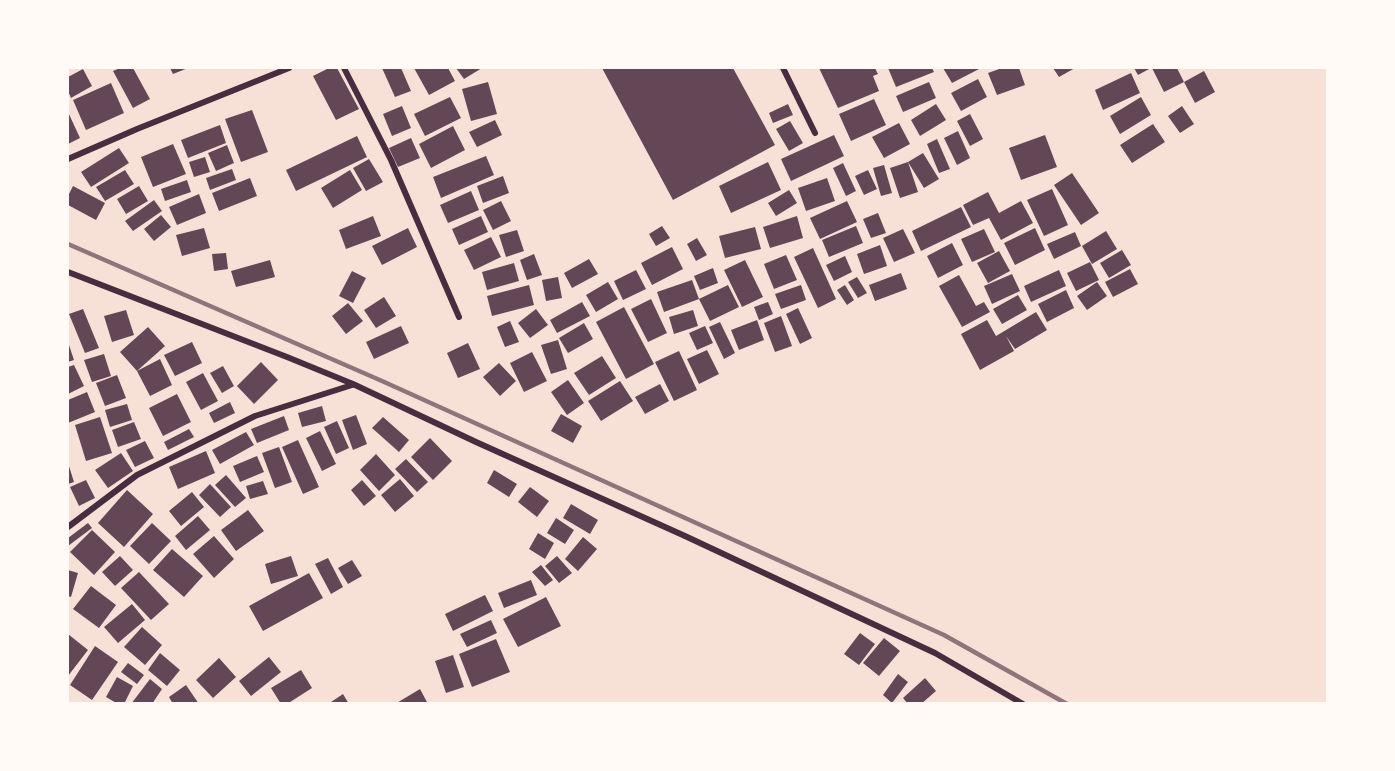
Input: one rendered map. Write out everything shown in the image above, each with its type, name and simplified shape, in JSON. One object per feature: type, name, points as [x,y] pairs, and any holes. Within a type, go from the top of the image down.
[{"type":"street","points":[[68,159],[289,68]]},
{"type":"street","points":[[344,68],[391,160],[459,317]]},
{"type":"street","points":[[783,68],[815,133]]},
{"type":"street","points":[[68,272],[353,384],[924,648],[1023,704]]},
{"type":"street","points":[[68,527],[137,475],[255,416],[353,384]]},
{"type":"building","points":[[120,68],[133,68],[150,99],[133,108],[113,71]]},
{"type":"building","points":[[170,68],[188,68],[173,74]]},
{"type":"building","points":[[329,68],[337,68],[359,109],[336,120],[313,76]]},
{"type":"building","points":[[382,68],[401,68],[411,91],[395,97]]},
{"type":"building","points":[[414,68],[448,68],[455,81],[429,95]]},
{"type":"building","points":[[456,68],[482,68],[464,79]]},
{"type":"building","points":[[602,68],[733,68],[775,145],[673,200]]},
{"type":"building","points":[[819,68],[875,68],[878,74],[873,76],[879,91],[838,108]]},
{"type":"building","points":[[888,68],[932,68],[934,72],[896,87]]},
{"type":"building","points":[[943,68],[981,68],[952,83]]},
{"type":"building","points":[[1002,68],[1019,68],[1025,85],[997,95],[988,73]]},
{"type":"building","points":[[1053,68],[1075,68],[1059,77]]},
{"type":"building","points":[[1134,68],[1151,68],[1138,75]]},
{"type":"building","points":[[1152,68],[1177,68],[1184,82],[1164,92]]},
{"type":"building","points":[[83,69],[92,86],[71,98],[68,91],[68,77]]},
{"type":"building","points":[[1204,71],[1215,92],[1195,103],[1184,82]]},
{"type":"building","points":[[1131,73],[1140,93],[1103,110],[1095,90]]},
{"type":"building","points":[[978,79],[987,97],[961,111],[951,93]]},
{"type":"building","points":[[488,82],[497,114],[471,121],[462,89]]},
{"type":"building","points":[[929,82],[936,98],[903,112],[896,96]]},
{"type":"building","points":[[111,83],[124,113],[86,130],[73,100]]},
{"type":"building","points":[[450,97],[461,118],[425,136],[414,114]]},
{"type":"building","points":[[1141,97],[1151,115],[1120,134],[1110,116]]},
{"type":"building","points":[[874,99],[886,125],[851,141],[839,114]]},
{"type":"building","points":[[788,104],[793,115],[773,123],[769,113]]},
{"type":"building","points":[[936,104],[946,120],[920,136],[911,120]]},
{"type":"building","points":[[402,106],[411,128],[392,136],[383,114]]},
{"type":"building","points":[[1182,106],[1194,124],[1180,133],[1168,116]]},
{"type":"building","points":[[252,110],[268,152],[241,162],[225,119]]},
{"type":"building","points":[[68,112],[80,138],[68,144]]},
{"type":"building","points":[[970,114],[983,139],[970,146],[957,121]]},
{"type":"building","points":[[495,120],[502,135],[477,147],[469,132]]},
{"type":"building","points":[[790,121],[803,143],[789,151],[776,129]]},
{"type":"building","points":[[899,123],[910,144],[884,158],[872,137]]},
{"type":"building","points":[[1153,124],[1165,142],[1132,163],[1120,145]]},
{"type":"building","points":[[220,125],[226,143],[188,158],[181,140]]},
{"type":"building","points":[[453,126],[465,150],[431,168],[419,144]]},
{"type":"building","points":[[958,131],[970,158],[957,165],[944,138]]},
{"type":"building","points":[[834,135],[844,156],[791,181],[781,159]]},
{"type":"building","points":[[1045,135],[1057,167],[1021,180],[1009,148]]},
{"type":"building","points":[[357,136],[367,157],[296,191],[286,170]]},
{"type":"building","points":[[411,138],[420,158],[398,167],[389,148]]},
{"type":"building","points":[[937,139],[950,169],[939,173],[927,144]]},
{"type":"building","points":[[173,144],[186,174],[153,187],[141,157]]},
{"type":"building","points":[[227,145],[234,163],[216,171],[208,153]]},
{"type":"building","points":[[119,148],[129,163],[91,187],[81,172]]},
{"type":"building","points":[[923,153],[939,179],[924,188],[908,162]]},
{"type":"building","points":[[486,156],[494,175],[441,198],[433,177]]},
{"type":"building","points":[[205,157],[210,172],[194,177],[189,162]]},
{"type":"building","points":[[369,159],[383,182],[366,191],[353,168]]},
{"type":"building","points":[[768,162],[781,190],[731,213],[719,186]]},
{"type":"building","points":[[908,162],[918,192],[900,198],[890,168]]},
{"type":"building","points":[[843,163],[856,191],[846,196],[833,168]]},
{"type":"building","points":[[884,165],[892,193],[881,196],[873,168]]},
{"type":"building","points":[[232,169],[236,180],[210,190],[206,178]]},
{"type":"building","points":[[125,170],[134,184],[105,201],[96,187]]},
{"type":"building","points":[[350,170],[362,190],[333,208],[321,188]]},
{"type":"building","points":[[868,170],[877,189],[864,195],[855,176]]},
{"type":"building","points":[[1072,173],[1099,213],[1081,225],[1054,185]]},
{"type":"building","points":[[503,176],[509,193],[483,203],[477,186]]},
{"type":"building","points":[[250,178],[257,196],[219,211],[212,193]]},
{"type":"building","points":[[827,178],[835,201],[806,211],[798,188]]},
{"type":"building","points":[[187,180],[191,192],[165,201],[161,189]]},
{"type":"building","points":[[73,186],[105,203],[96,220],[68,205],[68,196]]},
{"type":"building","points":[[139,186],[148,201],[126,214],[117,199]]},
{"type":"building","points":[[1052,189],[1068,225],[1044,236],[1027,200]]},
{"type":"building","points":[[789,190],[797,203],[776,216],[768,203]]},
{"type":"building","points":[[471,191],[479,210],[448,223],[440,205]]},
{"type":"building","points":[[988,192],[999,213],[1021,201],[1033,223],[1001,240],[989,218],[973,225],[963,205]]},
{"type":"building","points":[[199,194],[206,213],[177,225],[169,207]]},
{"type":"building","points":[[154,200],[162,211],[133,231],[125,221]]},
{"type":"building","points":[[501,201],[511,221],[493,230],[483,210]]},
{"type":"building","points":[[847,201],[857,222],[820,239],[810,218]]},
{"type":"building","points":[[961,207],[971,227],[921,251],[912,231]]},
{"type":"building","points":[[878,213],[886,233],[871,238],[863,219]]},
{"type":"building","points":[[161,215],[171,227],[154,241],[144,229]]},
{"type":"building","points":[[373,216],[381,236],[346,249],[339,230]]},
{"type":"building","points":[[481,216],[488,232],[459,245],[452,229]]},
{"type":"building","points":[[797,216],[803,238],[770,248],[763,227]]},
{"type":"building","points":[[662,226],[670,238],[656,246],[649,234]]},
{"type":"building","points":[[856,226],[863,243],[829,257],[822,240]]},
{"type":"building","points":[[755,227],[761,249],[725,258],[719,236]]},
{"type":"building","points":[[204,228],[210,248],[182,256],[176,235]]},
{"type":"building","points":[[408,228],[417,247],[382,265],[372,246]]},
{"type":"building","points":[[1035,228],[1045,250],[1015,265],[1004,243]]},
{"type":"building","points":[[903,229],[915,253],[894,262],[883,238]]},
{"type":"building","points":[[984,229],[995,252],[972,262],[961,239]]},
{"type":"building","points":[[517,230],[524,251],[506,257],[499,235]]},
{"type":"building","points":[[1106,231],[1117,249],[1092,264],[1082,246]]},
{"type":"building","points":[[1075,232],[1081,246],[1054,259],[1047,244]]},
{"type":"building","points":[[491,237],[501,257],[474,270],[464,250]]},
{"type":"building","points":[[697,238],[707,255],[696,261],[687,244]]},
{"type":"building","points":[[952,243],[963,265],[938,278],[927,256]]},
{"type":"building","points":[[880,245],[887,266],[864,274],[857,254]]},
{"type":"building","points":[[672,247],[683,269],[652,285],[641,263]]},
{"type":"building","points":[[813,248],[836,299],[818,308],[794,257]]},
{"type":"building","points":[[1122,250],[1131,265],[1109,278],[1100,263]]},
{"type":"building","points":[[999,251],[1010,271],[988,283],[977,263]]},
{"type":"building","points":[[226,253],[228,269],[214,271],[212,254]]},
{"type":"building","points":[[534,254],[542,275],[527,280],[520,260]]},
{"type":"building","points":[[786,255],[797,280],[774,289],[764,264]]},
{"type":"building","points":[[845,256],[852,272],[834,281],[826,265]]},
{"type":"building","points":[[589,259],[598,274],[572,288],[564,273]]},
{"type":"building","points":[[270,260],[275,277],[236,287],[231,271]]},
{"type":"building","points":[[745,260],[763,297],[742,307],[724,270]]},
{"type":"building","points":[[1090,262],[1099,280],[1076,291],[1067,273]]},
{"type":"building","points":[[514,263],[519,281],[487,290],[482,272]]},
{"type":"building","points":[[713,268],[718,283],[700,290],[694,276]]},
{"type":"building","points":[[1130,269],[1138,284],[1113,297],[1105,282]]},
{"type":"building","points":[[636,270],[646,289],[623,300],[614,281]]},
{"type":"building","points":[[1059,270],[1066,286],[1031,302],[1024,286]]},
{"type":"building","points":[[352,271],[366,278],[353,303],[339,296]]},
{"type":"building","points":[[901,273],[907,289],[875,301],[869,285]]},
{"type":"building","points":[[1012,274],[1020,291],[992,304],[984,286]]},
{"type":"building","points":[[959,275],[976,306],[984,302],[990,312],[962,327],[939,286]]},
{"type":"building","points":[[558,277],[562,298],[546,301],[542,280]]},
{"type":"building","points":[[857,277],[867,293],[858,298],[848,282]]},
{"type":"building","points":[[692,280],[699,299],[664,312],[657,292]]},
{"type":"building","points":[[608,282],[618,299],[596,312],[586,295]]},
{"type":"building","points":[[1097,282],[1107,296],[1087,310],[1077,296]]},
{"type":"building","points":[[529,285],[534,305],[492,316],[487,296]]},
{"type":"building","points":[[728,285],[739,307],[710,321],[699,299]]},
{"type":"building","points":[[801,285],[806,300],[781,309],[775,294]]},
{"type":"building","points":[[845,285],[854,300],[847,305],[837,290]]},
{"type":"building","points":[[1066,290],[1074,308],[1047,322],[1038,304]]},
{"type":"building","points":[[1018,295],[1027,310],[1002,324],[993,309]]},
{"type":"building","points":[[384,297],[396,316],[376,328],[364,310]]},
{"type":"building","points":[[651,299],[667,333],[648,342],[631,309]]},
{"type":"building","points":[[582,302],[590,316],[557,333],[550,320]]},
{"type":"building","points":[[768,302],[773,314],[759,320],[754,307]]},
{"type":"building","points":[[348,303],[363,321],[346,334],[332,316]]},
{"type":"building","points":[[624,307],[654,364],[626,379],[596,322]]},
{"type":"building","points":[[798,308],[812,338],[800,344],[786,314]]},
{"type":"building","points":[[83,309],[99,348],[85,353],[69,314]]},
{"type":"building","points":[[536,309],[548,325],[530,338],[518,323]]},
{"type":"building","points":[[126,310],[134,335],[112,342],[104,316]]},
{"type":"building","points":[[693,310],[698,326],[674,334],[669,317]]},
{"type":"building","points":[[1036,312],[1047,330],[1015,349],[1006,336],[1014,351],[980,370],[961,334],[987,320],[996,336]]},
{"type":"building","points":[[781,316],[792,346],[775,352],[764,323]]},
{"type":"building","points":[[757,320],[764,340],[739,350],[731,330]]},
{"type":"building","points":[[510,321],[519,342],[505,347],[497,327]]},
{"type":"building","points":[[720,322],[735,353],[724,359],[709,327]]},
{"type":"building","points":[[584,323],[593,339],[568,353],[559,338]]},
{"type":"building","points":[[401,326],[409,343],[374,359],[366,342]]},
{"type":"building","points":[[705,326],[713,343],[697,350],[689,333]]},
{"type":"building","points":[[148,327],[165,346],[137,371],[120,352]]},
{"type":"building","points":[[558,340],[567,369],[551,374],[541,345]]},
{"type":"building","points":[[68,342],[74,360],[68,362]]},
{"type":"building","points":[[192,342],[202,363],[175,376],[164,355]]},
{"type":"building","points":[[468,343],[480,369],[458,378],[447,353]]},
{"type":"building","points":[[707,350],[719,374],[699,384],[687,359]]},
{"type":"building","points":[[679,351],[697,390],[674,401],[655,362]]},
{"type":"building","points":[[532,352],[547,381],[524,392],[510,363]]},
{"type":"building","points":[[104,354],[111,376],[92,382],[84,360]]},
{"type":"building","points":[[602,356],[616,378],[589,395],[574,373]]},
{"type":"building","points":[[160,359],[172,385],[150,396],[137,371]]},
{"type":"building","points":[[261,362],[278,380],[254,404],[237,386]]},
{"type":"building","points":[[499,363],[516,381],[500,396],[483,377]]},
{"type":"building","points":[[74,365],[84,386],[68,394],[68,367]]},
{"type":"building","points":[[223,366],[234,386],[222,393],[210,373]]},
{"type":"building","points":[[203,373],[218,401],[201,410],[186,382]]},
{"type":"building","points":[[117,375],[126,398],[105,406],[96,383]]},
{"type":"building","points":[[568,380],[584,403],[567,415],[551,392]]},
{"type":"building","points":[[620,381],[633,401],[601,421],[588,401]]},
{"type":"building","points":[[660,384],[669,401],[645,414],[635,397]]},
{"type":"building","points":[[87,392],[95,412],[68,423],[68,400]]},
{"type":"building","points":[[177,394],[191,422],[163,436],[149,408]]},
{"type":"building","points":[[230,402],[235,413],[214,423],[209,413]]},
{"type":"building","points":[[127,404],[132,420],[110,427],[105,410]]},
{"type":"building","points":[[322,406],[326,421],[302,427],[298,413]]},
{"type":"building","points":[[561,414],[582,426],[573,443],[551,431]]},
{"type":"building","points":[[356,415],[367,444],[353,450],[342,420]]},
{"type":"building","points":[[284,416],[289,430],[257,443],[251,429]]},
{"type":"building","points":[[100,417],[112,453],[86,461],[75,425]]},
{"type":"building","points":[[383,417],[409,440],[399,452],[372,428]]},
{"type":"building","points":[[337,421],[349,448],[336,454],[324,427]]},
{"type":"building","points":[[134,422],[141,439],[118,447],[112,430]]},
{"type":"building","points":[[189,429],[194,437],[168,450],[164,442]]},
{"type":"building","points":[[320,431],[336,464],[322,471],[306,438]]},
{"type":"building","points":[[246,432],[254,445],[220,464],[212,450]]},
{"type":"building","points":[[430,438],[452,461],[433,480],[411,457]]},
{"type":"building","points":[[298,440],[319,487],[303,494],[282,447]]},
{"type":"building","points":[[145,441],[154,458],[135,467],[126,450]]},
{"type":"building","points":[[279,447],[292,482],[275,488],[262,453]]},
{"type":"building","points":[[206,451],[215,473],[178,489],[169,467]]},
{"type":"building","points":[[121,453],[133,471],[108,488],[95,470]]},
{"type":"building","points":[[376,454],[395,475],[379,491],[360,470]]},
{"type":"building","points":[[257,456],[264,472],[240,482],[233,466]]},
{"type":"building","points":[[406,459],[428,482],[417,492],[395,469]]},
{"type":"building","points":[[68,463],[74,482],[68,484]]},
{"type":"building","points":[[494,470],[517,484],[509,497],[487,483]]},
{"type":"building","points":[[226,475],[246,498],[235,507],[215,485]]},
{"type":"building","points":[[400,479],[414,496],[395,512],[381,495]]},
{"type":"building","points":[[86,480],[95,498],[79,506],[70,487]]},
{"type":"building","points":[[362,480],[376,496],[364,506],[351,490]]},
{"type":"building","points":[[263,481],[268,494],[250,499],[246,486]]},
{"type":"building","points":[[210,484],[231,507],[220,517],[199,495]]},
{"type":"building","points":[[530,487],[549,501],[537,517],[518,502]]},
{"type":"building","points":[[127,490],[153,514],[124,547],[98,523]]},
{"type":"building","points":[[192,492],[204,507],[181,526],[169,511]]},
{"type":"building","points":[[571,504],[598,520],[590,534],[563,518]]},
{"type":"building","points":[[248,510],[264,531],[236,551],[221,530]]},
{"type":"building","points":[[198,516],[210,530],[186,550],[175,536]]},
{"type":"building","points":[[556,518],[574,530],[565,544],[547,533]]},
{"type":"building","points":[[88,523],[92,528],[68,546],[68,538]]},
{"type":"building","points":[[152,523],[171,541],[149,564],[130,546]]},
{"type":"building","points":[[92,530],[115,552],[94,575],[70,552]]},
{"type":"building","points":[[538,533],[554,543],[545,559],[529,549]]},
{"type":"building","points":[[214,536],[234,559],[214,578],[193,554]]},
{"type":"building","points":[[583,537],[597,549],[578,571],[565,559]]},
{"type":"building","points":[[172,549],[203,576],[184,597],[153,570]]},
{"type":"building","points":[[120,556],[133,570],[115,586],[102,572]]},
{"type":"building","points":[[291,556],[298,576],[271,584],[265,564]]},
{"type":"building","points":[[557,556],[572,573],[559,583],[545,566]]},
{"type":"building","points":[[328,558],[343,587],[331,594],[315,564]]},
{"type":"building","points":[[352,560],[362,576],[348,584],[338,568]]},
{"type":"building","points":[[541,565],[553,580],[545,586],[532,572]]},
{"type":"building","points":[[68,570],[78,573],[71,597],[68,596]]},
{"type":"building","points":[[139,572],[169,604],[151,620],[121,588]]},
{"type":"building","points":[[309,573],[323,598],[263,631],[249,606]]},
{"type":"building","points":[[531,580],[537,595],[504,608],[498,593]]},
{"type":"building","points":[[91,586],[116,605],[99,628],[73,609]]},
{"type":"building","points":[[485,595],[493,611],[453,631],[445,614]]},
{"type":"building","points":[[546,597],[561,626],[518,647],[503,619]]},
{"type":"building","points":[[132,604],[145,620],[118,643],[104,627]]},
{"type":"building","points":[[491,620],[497,633],[467,647],[460,634]]},
{"type":"building","points":[[142,627],[162,645],[145,665],[124,647]]},
{"type":"building","points":[[860,633],[875,644],[859,665],[844,654]]},
{"type":"building","points":[[68,634],[88,650],[68,676]]},
{"type":"building","points":[[884,638],[900,651],[879,676],[863,663]]},
{"type":"building","points":[[496,639],[510,672],[472,687],[459,654]]},
{"type":"building","points":[[95,646],[118,662],[92,700],[70,685]]},
{"type":"building","points":[[160,653],[180,670],[167,686],[148,670]]},
{"type":"building","points":[[453,655],[464,687],[446,693],[435,661]]},
{"type":"building","points":[[269,657],[281,672],[251,696],[239,681]]},
{"type":"building","points":[[219,658],[236,677],[213,698],[196,680]]},
{"type":"building","points":[[128,663],[144,675],[137,684],[121,672]]},
{"type":"building","points":[[301,670],[312,688],[287,704],[281,704],[271,688]]},
{"type":"building","points":[[898,674],[908,682],[892,703],[883,695]]},
{"type":"building","points":[[117,677],[133,686],[124,704],[118,704],[106,697]]},
{"type":"building","points":[[925,678],[936,691],[921,704],[908,704],[903,698]]},
{"type":"building","points":[[150,679],[162,689],[152,704],[131,704]]},
{"type":"building","points":[[186,685],[199,704],[173,704],[169,697]]},
{"type":"building","points":[[420,689],[428,704],[395,704]]},
{"type":"building","points":[[343,694],[349,704],[328,704]]},
{"type":"railway","points":[[68,244],[382,381],[944,635],[1067,704]]}]
